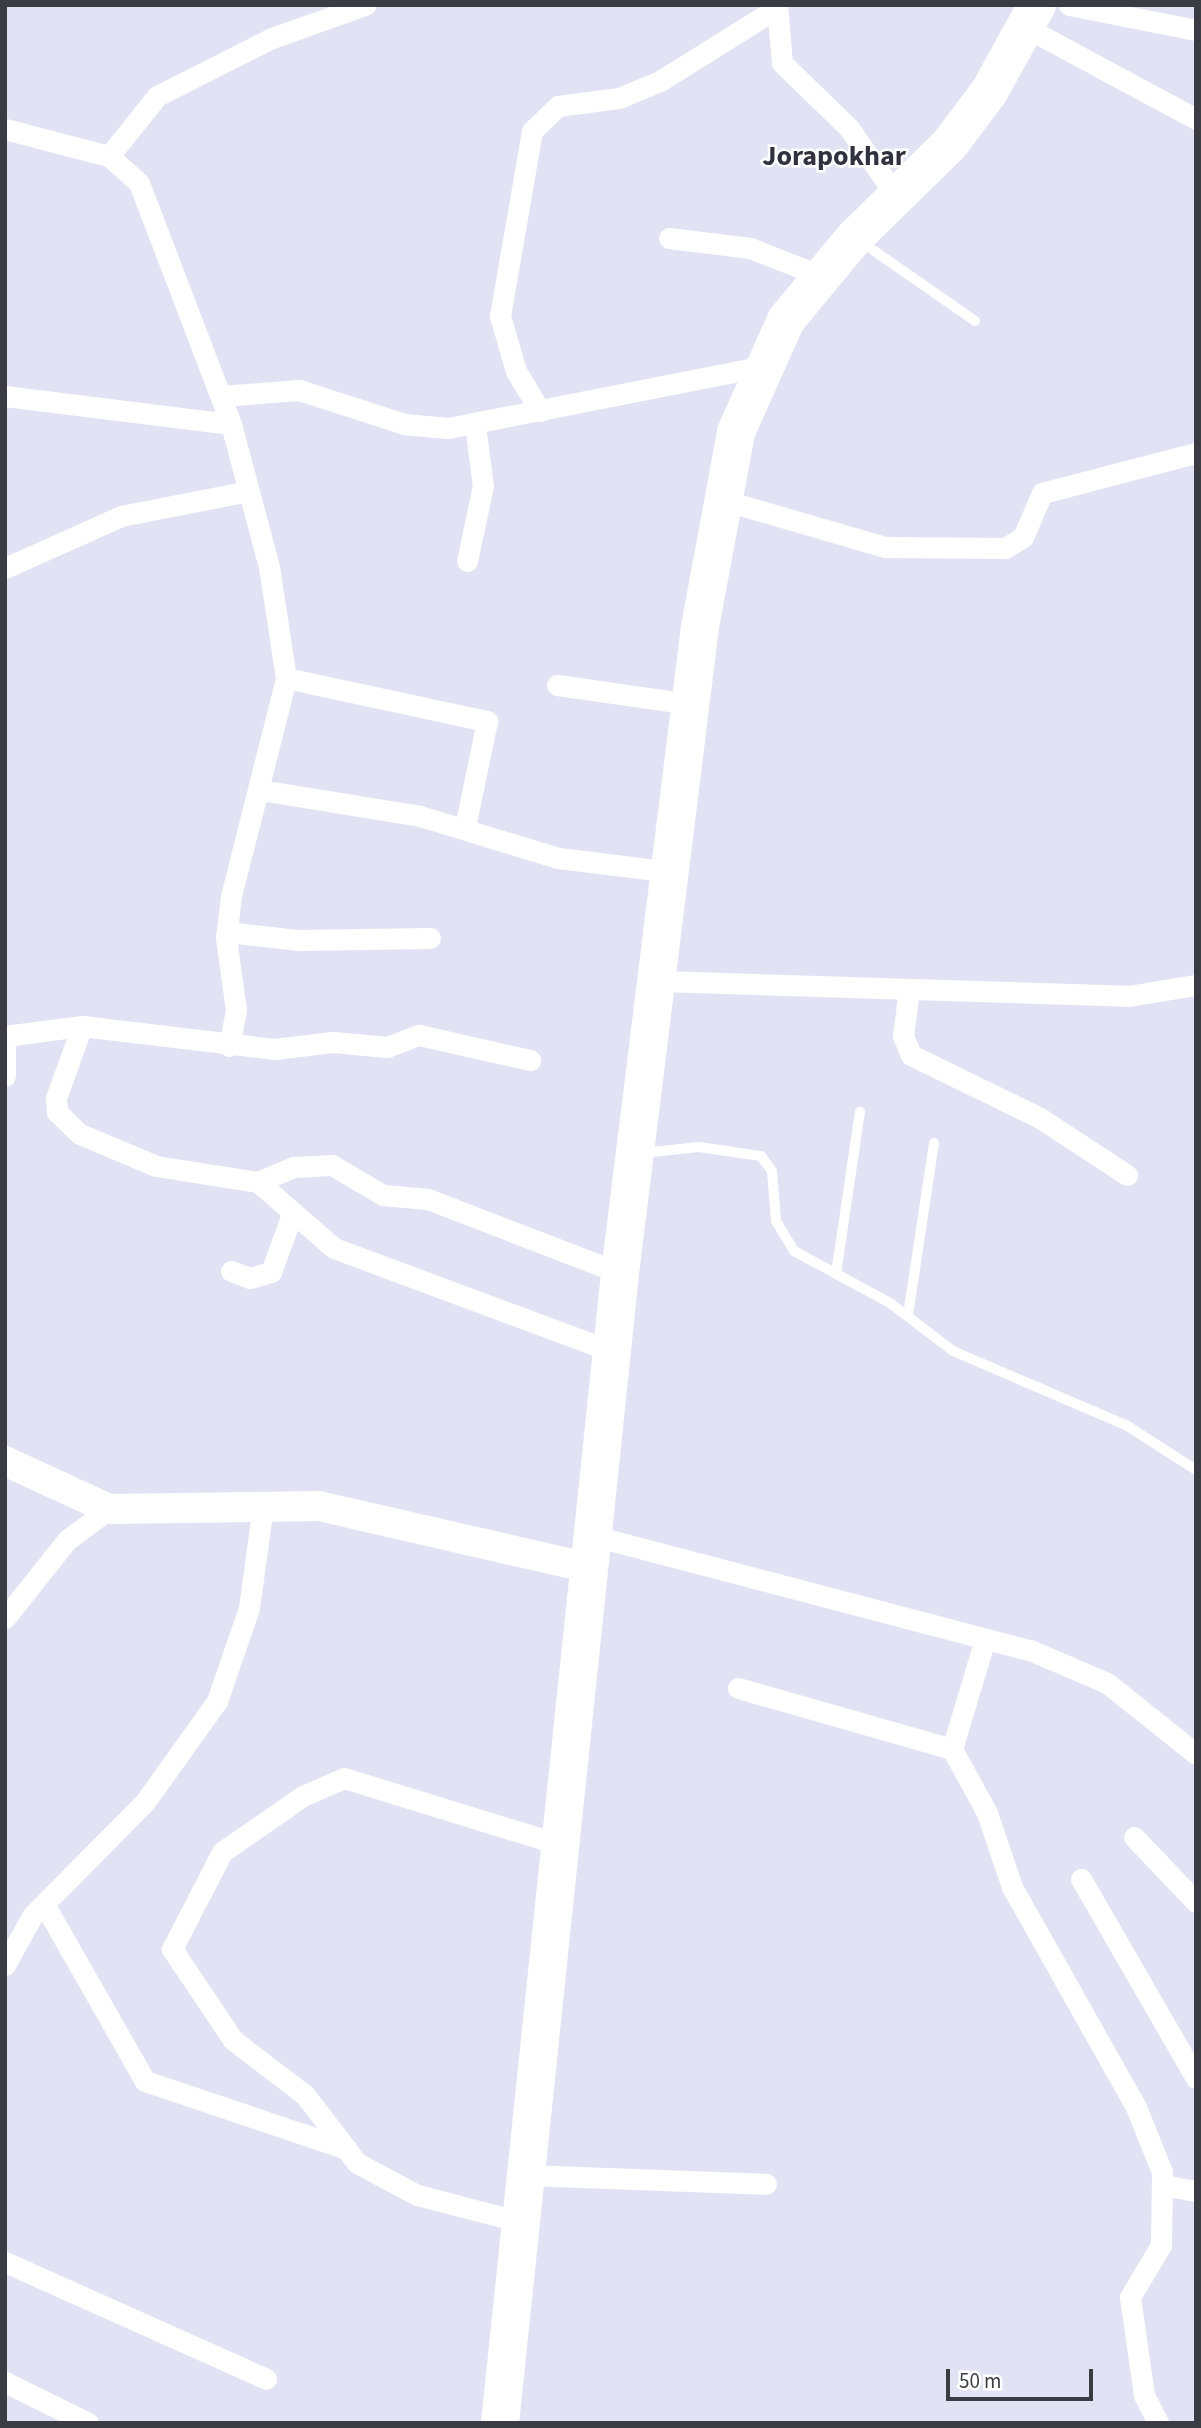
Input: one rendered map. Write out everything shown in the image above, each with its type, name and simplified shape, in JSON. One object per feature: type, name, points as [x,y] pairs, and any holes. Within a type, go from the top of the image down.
[{"type":"highway","points":[[500,2423],[558,1844],[592,1552],[620,1273],[661,981],[691,704],[736,432],[759,367],[819,275],[895,196],[949,145],[1032,17]]},
{"type":"street","points":[[109,156],[157,96],[272,38],[365,5]]},
{"type":"street","points":[[1069,5],[1196,30]]},
{"type":"street","points":[[540,411],[516,371],[500,316],[532,131],[558,106],[619,98],[660,82],[777,7],[782,63],[849,128],[895,196]]},
{"type":"street","points":[[1032,17],[1196,119]]},
{"type":"street","points":[[5,129],[109,156],[139,183],[232,424],[249,491],[286,678],[260,790],[238,861],[227,932],[236,1010],[229,1046]]},
{"type":"street","points":[[669,238],[750,248],[819,275]]},
{"type":"street","points":[[221,396],[299,390],[404,424],[475,425],[637,387],[759,367]]},
{"type":"street","points":[[5,396],[232,424]]},
{"type":"street","points":[[467,561],[484,486],[475,425]]},
{"type":"street","points":[[723,500],[885,547],[1005,548],[1023,537],[1042,493],[1196,453]]},
{"type":"street","points":[[5,568],[121,516],[249,491]]},
{"type":"street","points":[[286,678],[487,721],[466,827]]},
{"type":"street","points":[[557,685],[691,704]]},
{"type":"street","points":[[260,790],[466,827],[558,858],[672,872]]},
{"type":"street","points":[[227,932],[296,940],[430,938]]},
{"type":"street","points":[[661,981],[1129,996],[1196,985]]},
{"type":"street","points":[[909,989],[904,1036],[911,1055],[1040,1118],[1127,1175]]},
{"type":"street","points":[[82,1026],[56,1098],[65,1125],[156,1166],[258,1182],[294,1167],[332,1165],[383,1195],[428,1199],[620,1273]]},
{"type":"street","points":[[5,1036],[82,1026],[229,1046],[387,1047],[419,1035],[530,1060]]},
{"type":"street","points":[[5,1048],[5,1076]]},
{"type":"street","points":[[258,1182],[334,1248],[611,1351]]},
{"type":"street","points":[[231,1271],[250,1278],[271,1272],[292,1213]]},
{"type":"street","points":[[5,1461],[109,1509],[319,1506],[592,1552],[985,1639],[1107,1683],[1196,1754]]},
{"type":"street","points":[[5,1965],[38,1910],[145,1802],[217,1701],[249,1608],[263,1506]]},
{"type":"street","points":[[5,1618],[67,1540],[109,1509]]},
{"type":"street","points":[[985,1639],[952,1749],[987,1813],[1012,1887],[1148,2130],[1164,2185],[1161,2245],[1130,2297],[1144,2395],[1158,2423]]},
{"type":"street","points":[[738,1688],[952,1749]]},
{"type":"street","points":[[521,2222],[417,2195],[357,2163],[305,2095],[233,2040],[172,1949],[222,1852],[303,1796],[344,1778],[558,1844]]},
{"type":"street","points":[[1134,1837],[1196,1902]]},
{"type":"street","points":[[1081,1880],[1196,2078]]},
{"type":"street","points":[[5,1929],[38,1910]]},
{"type":"street","points":[[38,1910],[145,2081],[347,2149]]},
{"type":"street","points":[[526,2175],[766,2184]]},
{"type":"street","points":[[1164,2185],[1196,2191]]},
{"type":"street","points":[[5,2262],[266,2379]]},
{"type":"street","points":[[5,2382],[88,2423]]},
{"type":"lane","points":[[855,237],[975,321]]},
{"type":"lane","points":[[836,1274],[860,1112]]},
{"type":"lane","points":[[908,1315],[934,1143]]},
{"type":"lane","points":[[637,1154],[699,1147],[761,1156],[772,1171],[783,1238],[836,1274],[908,1315],[953,1351],[1126,1425],[1196,1470]]},
{"type":"district","name":"Jorapokhar","points":[[834,156]]}]
